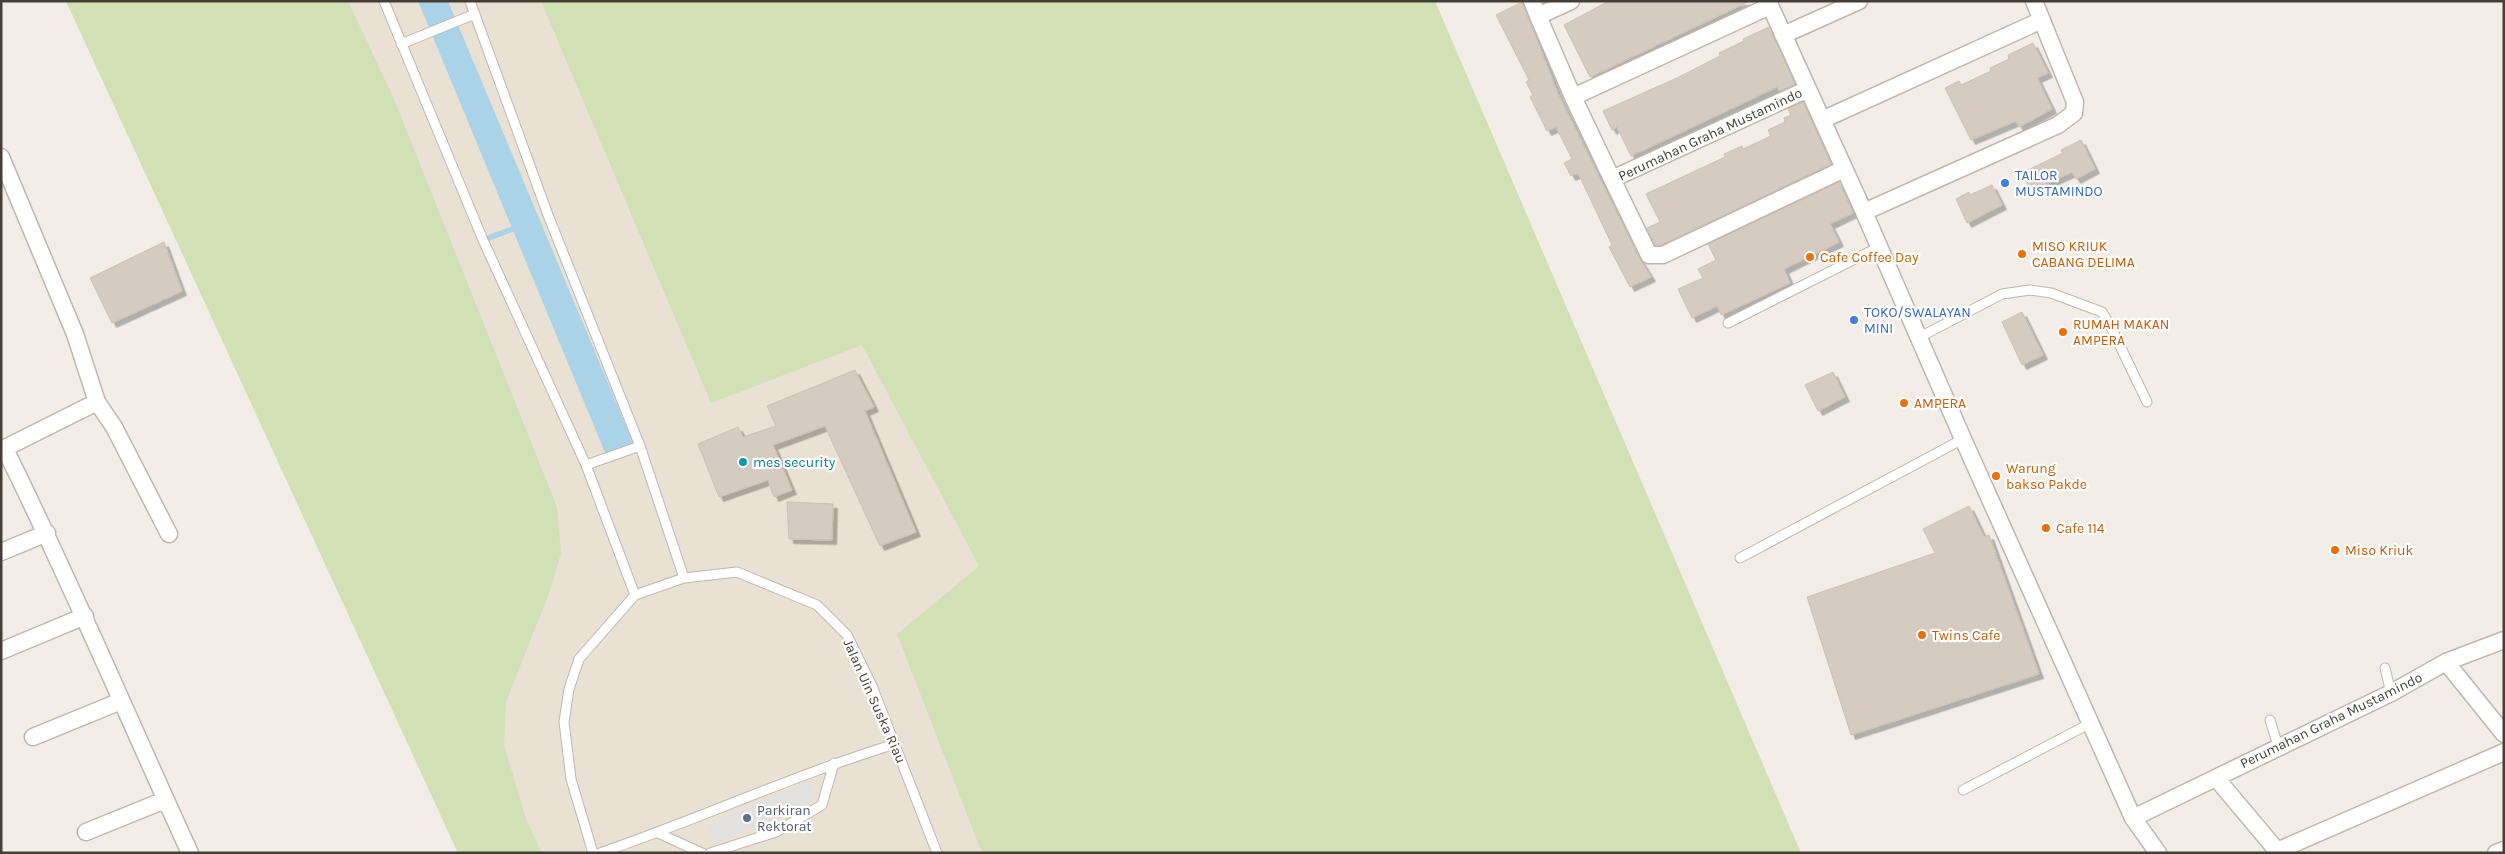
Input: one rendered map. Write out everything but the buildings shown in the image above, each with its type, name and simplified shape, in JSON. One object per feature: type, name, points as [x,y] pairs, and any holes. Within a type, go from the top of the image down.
[{"type":"street","name":"Perumahan Graha Mustamindo","points":[[1571,1],[1535,9],[1648,255],[1663,255],[1678,250],[1844,169]]},
{"type":"street","points":[[1783,35],[1860,1]]},
{"type":"street","points":[[1864,212],[2058,125],[2074,114],[2075,102],[2034,1]]},
{"type":"street","name":"Perumahan Graha Mustamindo","points":[[1574,97],[1769,3],[1920,337],[1963,439],[2133,818],[2278,746],[2391,693],[2446,662],[2504,640]]},
{"type":"street","points":[[1822,120],[2042,20]]},
{"type":"street","name":"Perumahan Graha Mustamindo","points":[[1612,179],[1808,88]]},
{"type":"street","points":[[1,157],[75,334],[97,402],[114,427],[169,534]]},
{"type":"street","points":[[97,402],[3,450],[46,533],[85,616],[121,701],[190,853]]},
{"type":"street","points":[[1,552],[46,533]]},
{"type":"street","points":[[1,651],[85,616]]},
{"type":"street","points":[[2446,662],[2504,734]]},
{"type":"street","points":[[33,737],[121,701]]},
{"type":"street","points":[[2216,778],[2278,852],[2504,752]]},
{"type":"street","points":[[86,832],[165,800]]},
{"type":"street","points":[[2133,818],[2158,853]]},
{"type":"street","points":[[2496,853],[2504,850]]},
{"type":"lane","points":[[384,1],[487,249],[586,465],[635,595]]},
{"type":"lane","points":[[470,1],[548,215],[640,446],[684,578]]},
{"type":"lane","points":[[401,44],[476,14]]},
{"type":"lane","points":[[1728,323],[1879,247]]},
{"type":"lane","points":[[1920,337],[2002,294],[2030,290],[2051,293],[2102,312],[2147,402]]},
{"type":"lane","points":[[1740,558],[1963,439]]},
{"type":"lane","points":[[586,465],[640,446]]},
{"type":"lane","name":"Jalan Uin Suska Riau","points":[[593,853],[571,779],[564,722],[569,689],[579,659],[635,595],[684,578],[737,572],[817,606],[847,635],[872,686],[937,853]]},
{"type":"lane","points":[[2385,668],[2391,693]]},
{"type":"lane","points":[[2270,720],[2278,746]]},
{"type":"lane","points":[[1963,790],[2091,723]]},
{"type":"lane","points":[[600,853],[658,833],[834,763],[895,744]]},
{"type":"lane","points":[[710,853],[776,832],[822,805],[834,763]]},
{"type":"lane","points":[[658,833],[702,853]]},
{"type":"shaded area","points":[[66,1],[1312,1],[1779,853],[458,853]]},
{"type":"shaded area","name":"Parkiran Rektorat","points":[[808,781],[816,800],[715,843],[706,824]]},
{"type":"green space","points":[[66,1],[348,1],[394,99],[557,507],[561,553],[550,591],[506,702],[504,745],[527,822],[542,853],[458,853]]},
{"type":"green space","points":[[541,1],[1435,1],[1801,853],[982,853],[897,634],[979,566],[862,345],[711,403]]},
{"type":"water","points":[[418,1],[448,1],[634,445],[606,455]]},
{"type":"waterway","points":[[483,240],[518,227]]},
{"type":"place","name":"TAILOR MUSTAMINDO","points":[[2005,183]]},
{"type":"place","name":"MISO KRIUK CABANG DELIMA","points":[[2022,254]]},
{"type":"place","name":"Cafe Coffee Day","points":[[1810,257]]},
{"type":"place","name":"TOKO/SWALAYAN MINI","points":[[1854,320]]},
{"type":"place","name":"RUMAH MAKAN AMPERA","points":[[2063,332]]},
{"type":"place","name":"AMPERA","points":[[1904,403]]},
{"type":"place","name":"mes security","points":[[743,462]]},
{"type":"place","name":"Warung bakso Pakde","points":[[1996,476]]},
{"type":"place","name":"Cafe 114","points":[[2046,528]]},
{"type":"place","name":"Miso Kriuk","points":[[2335,550]]},
{"type":"place","name":"Twins Cafe","points":[[1922,635]]},
{"type":"place","name":"Parkiran Rektorat","points":[[747,818]]}]
